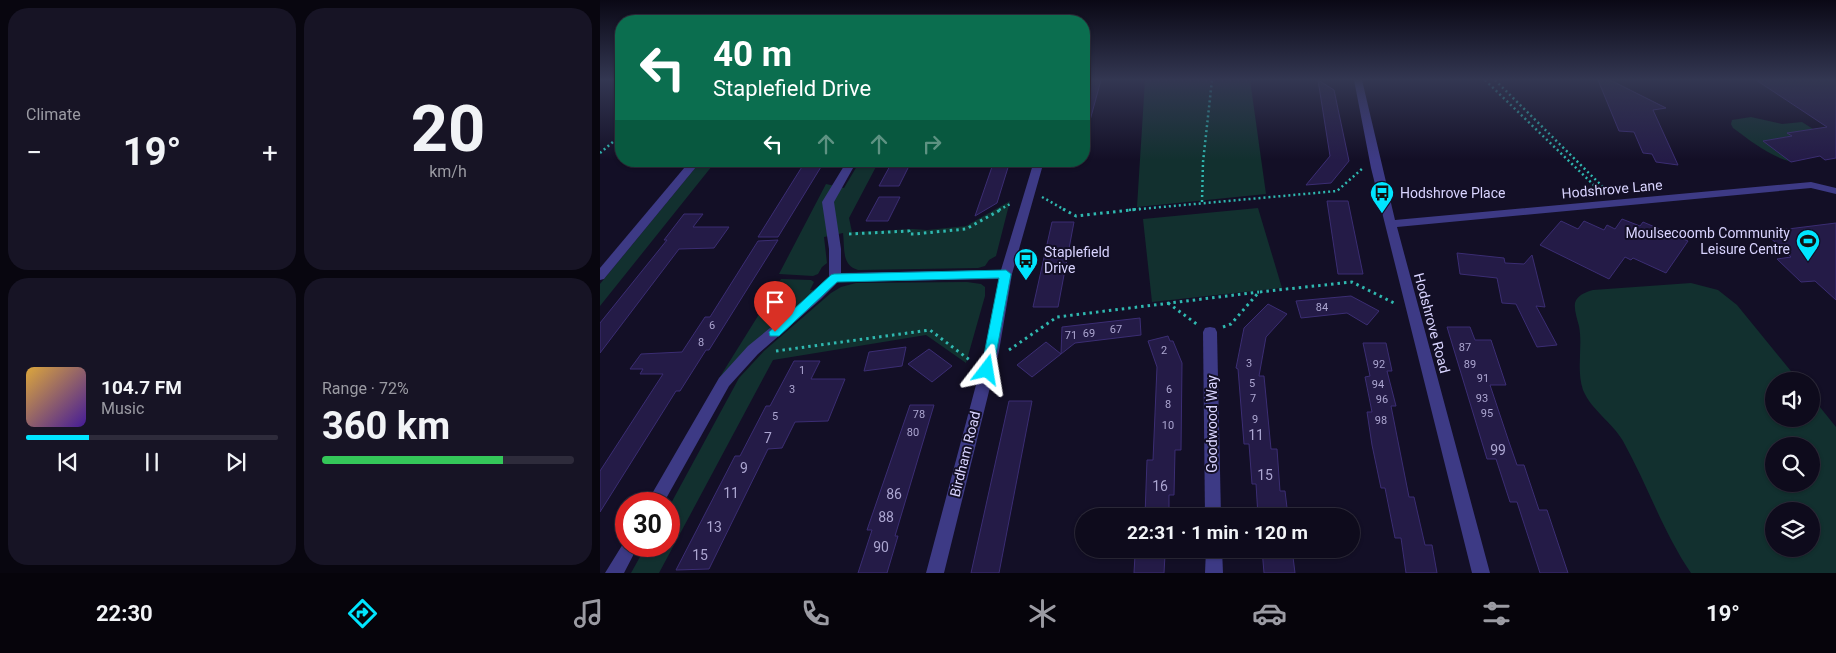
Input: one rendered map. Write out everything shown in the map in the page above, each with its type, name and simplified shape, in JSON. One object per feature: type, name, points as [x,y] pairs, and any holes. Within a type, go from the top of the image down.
[{"type":"street","name":"Hodshrove Road","points":[[1363,107],[1390,224],[1481,573]]},
{"type":"street","points":[[600,276],[691,167]]},
{"type":"street","points":[[661,492],[724,382],[753,350],[817,296],[834,278],[835,249],[828,202],[848,167]]},
{"type":"street","name":"Birdham Road","points":[[935,573],[992,352],[1006,274],[1037,167]]},
{"type":"street","name":"Hodshrove Lane","points":[[1390,224],[1811,185],[1835,189]]},
{"type":"street","points":[[834,278],[1006,274]]},
{"type":"street","name":"Goodwood Way","points":[[1210,332],[1213,508]]},
{"type":"street","points":[[614,573],[623,557]]},
{"type":"street","points":[[1214,558],[1214,573]]},
{"type":"path","points":[[1202,202],[1201,178],[1209,107]]},
{"type":"path","points":[[1513,107],[1617,204]]},
{"type":"path","points":[[1521,107],[1617,204]]},
{"type":"path","points":[[600,153],[615,140]]},
{"type":"path","points":[[1029,197],[1044,197],[1076,216],[1202,202],[1336,191],[1363,168],[1376,168]]},
{"type":"path","points":[[849,234],[910,231],[908,234],[914,234],[966,229],[1014,201]]},
{"type":"path","points":[[1005,350],[1057,317],[1352,282],[1389,301]]},
{"type":"path","points":[[1168,303],[1210,332],[1231,324],[1259,292]]},
{"type":"path","points":[[775,351],[930,330],[971,361]]},
{"type":"green space","points":[[1143,107],[1254,107],[1266,194],[1137,207]]},
{"type":"green space","points":[[1751,117],[1782,124],[1802,122],[1813,129],[1788,133],[1792,136],[1764,141],[1791,162],[1760,148],[1733,128],[1731,124],[1732,120]]},
{"type":"green space","points":[[696,167],[711,167],[600,306],[600,284]]},
{"type":"green space","points":[[856,167],[876,167],[849,218],[852,232],[927,230],[966,226],[1010,201],[996,256],[989,260],[985,266],[978,268],[858,270],[853,268],[846,260],[843,233],[824,237],[827,263],[818,274],[813,276],[779,274],[826,184],[844,188]]},
{"type":"green space","points":[[1258,208],[1282,288],[1152,302],[1143,219]]},
{"type":"green space","points":[[781,279],[811,280],[814,282],[810,290],[813,290],[813,293],[751,345],[718,380]]},
{"type":"green space","points":[[967,282],[981,284],[985,287],[985,296],[966,363],[926,335],[773,360],[680,534],[680,492],[677,492],[739,378],[764,351],[831,293],[841,287],[856,283]]},
{"type":"green space","points":[[1691,283],[1718,290],[1737,305],[1792,372],[1765,372],[1765,427],[1820,427],[1820,407],[1836,427],[1836,573],[1691,573],[1672,541],[1623,441],[1592,404],[1583,390],[1580,374],[1580,334],[1575,303],[1585,293],[1593,290]]},
{"type":"green space","points":[[640,557],[668,557],[659,573],[631,573]]},
{"type":"building","points":[[1090,107],[1094,107],[1090,120]]},
{"type":"building","points":[[1322,107],[1338,107],[1349,161],[1331,183],[1306,185],[1330,156]]},
{"type":"building","points":[[1609,107],[1666,108],[1653,110],[1678,165],[1656,162],[1652,154],[1643,153],[1634,132],[1619,131]]},
{"type":"building","points":[[1796,107],[1836,107],[1836,158],[1825,160],[1820,156],[1791,162],[1763,141],[1792,136],[1787,133],[1827,127]]},
{"type":"building","points":[[802,167],[821,167],[778,237],[758,237]]},
{"type":"building","points":[[889,167],[908,167],[899,186],[879,186]]},
{"type":"building","points":[[992,167],[1008,167],[997,203],[975,216]]},
{"type":"building","points":[[879,197],[900,197],[888,221],[866,221]]},
{"type":"building","points":[[1327,201],[1348,201],[1363,274],[1338,274]]},
{"type":"building","points":[[684,214],[703,214],[693,227],[729,227],[714,248],[679,249],[600,353],[600,323],[667,240],[664,240]]},
{"type":"building","points":[[1622,219],[1640,226],[1643,222],[1688,241],[1666,273],[1633,258],[1631,260],[1625,257],[1609,279],[1540,245],[1561,221],[1578,229],[1584,221],[1604,230],[1607,225],[1615,229]]},
{"type":"building","points":[[1052,222],[1074,222],[1058,307],[1033,307]]},
{"type":"building","name":"Moulsecoomb Community Leisure Centre","points":[[1836,223],[1836,300],[1815,281],[1801,282],[1777,259],[1791,257],[1764,232]]},
{"type":"building","points":[[778,240],[709,350],[706,350],[680,391],[676,391],[600,512],[600,471],[663,374],[640,374],[643,369],[630,369],[641,354],[682,352],[705,317],[710,317],[758,241]]},
{"type":"building","points":[[1457,253],[1504,258],[1505,263],[1524,264],[1532,255],[1545,307],[1536,306],[1557,345],[1537,347],[1516,304],[1502,303],[1497,278],[1460,274]]},
{"type":"building","points":[[1351,296],[1379,311],[1367,325],[1347,313],[1301,318],[1296,301]]},
{"type":"building","points":[[1268,304],[1287,314],[1266,337],[1259,376],[1264,376],[1271,449],[1277,449],[1280,491],[1285,491],[1287,508],[1258,508],[1256,484],[1252,484],[1249,444],[1244,444],[1238,369],[1236,368],[1244,328]]},
{"type":"building","points":[[1140,318],[1141,335],[1075,343],[1061,354],[1062,327]]},
{"type":"building","points":[[1447,327],[1470,327],[1475,340],[1491,340],[1506,385],[1490,385],[1517,465],[1524,465],[1539,510],[1547,510],[1568,573],[1540,573],[1517,502],[1510,502],[1496,459],[1487,459]]},
{"type":"building","points":[[1168,336],[1170,341],[1173,341],[1182,363],[1181,450],[1175,450],[1174,495],[1169,495],[1169,508],[1145,508],[1147,460],[1153,460],[1157,367],[1148,341]]},
{"type":"building","points":[[1046,342],[1061,354],[1032,377],[1017,365]]},
{"type":"building","points":[[1363,343],[1386,343],[1392,371],[1387,371],[1396,406],[1391,406],[1409,497],[1414,497],[1425,545],[1432,545],[1437,573],[1406,573],[1401,538],[1395,538],[1385,488],[1381,488],[1372,445],[1367,412],[1372,412],[1365,377],[1370,376]]},
{"type":"building","points":[[906,347],[902,366],[864,371],[869,352]]},
{"type":"building","points":[[929,349],[952,366],[932,382],[908,364]]},
{"type":"building","points":[[794,361],[820,361],[811,379],[845,379],[828,421],[795,422],[782,448],[768,449],[709,569],[676,570],[735,456],[740,456],[766,406],[770,406]]},
{"type":"building","points":[[1009,401],[1032,401],[999,573],[971,573]]},
{"type":"building","points":[[910,405],[934,405],[895,536],[898,536],[887,573],[858,573],[872,530],[867,530]]},
{"type":"building","points":[[1135,558],[1165,558],[1164,573],[1134,573]]},
{"type":"building","points":[[1263,558],[1293,558],[1295,573],[1264,573]]},
{"type":"place","name":"Hodshrove Place","points":[[1382,214]]},
{"type":"place","name":"Moulsecoomb Community Leisure Centre","points":[[1808,262]]},
{"type":"place","name":"Staplefield Drive","points":[[1026,281]]},
{"type":"route","points":[[775,332],[817,296],[834,278],[1006,274],[987,370]]}]
